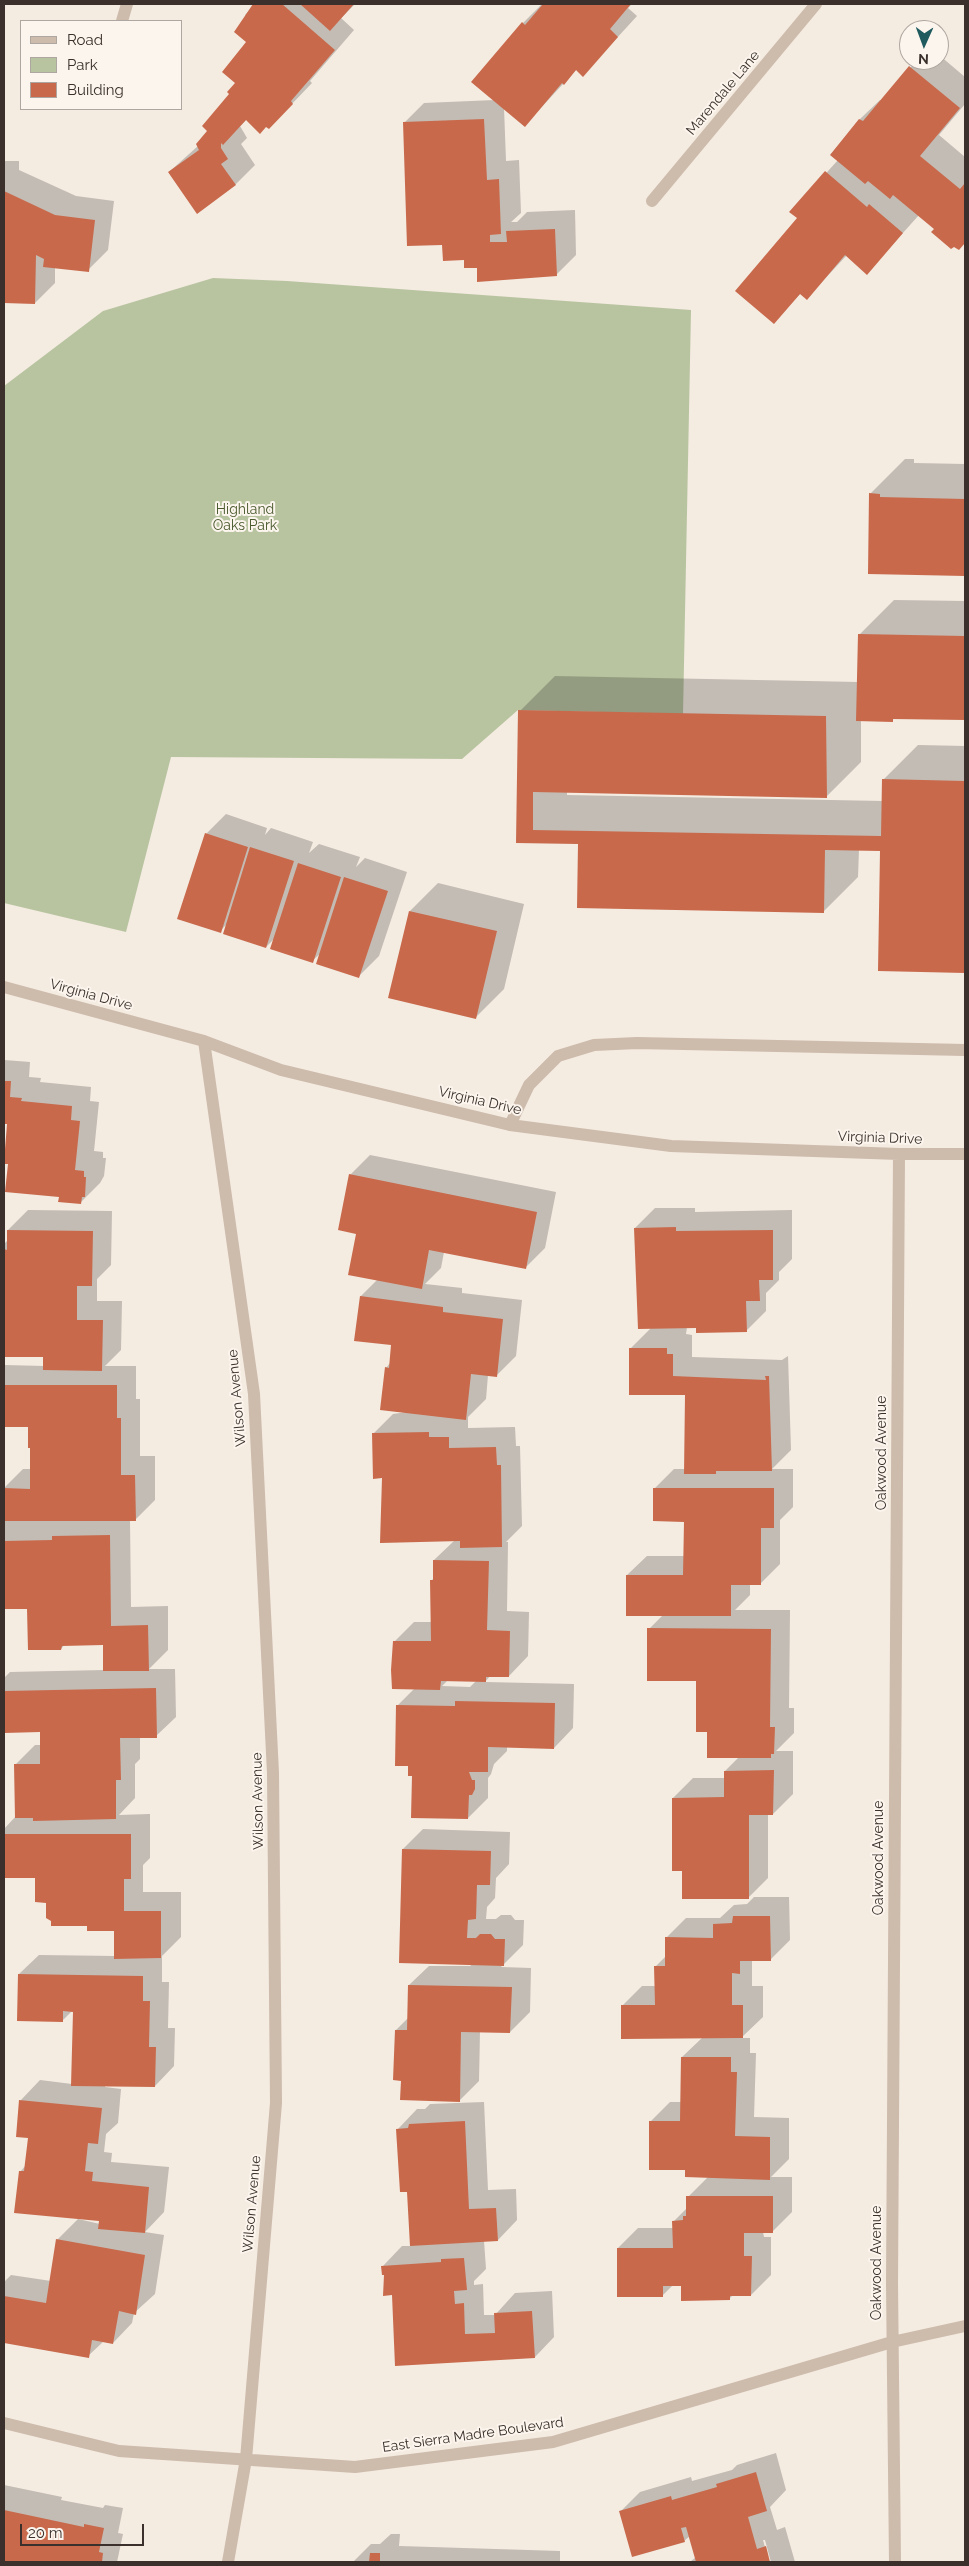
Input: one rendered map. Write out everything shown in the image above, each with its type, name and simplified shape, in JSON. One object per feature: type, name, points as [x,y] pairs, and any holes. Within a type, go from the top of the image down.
[{"type":"street","points":[[122,20],[127,4]]},
{"type":"street","name":"Marendale Lane","points":[[652,201],[816,4]]},
{"type":"street","name":"Virginia Drive","points":[[4,987],[204,1041],[281,1070],[510,1125],[670,1146],[899,1154],[965,1154]]},
{"type":"street","name":"Wilson Avenue","points":[[204,1041],[254,1394],[274,1773],[276,2103],[246,2459],[228,2562]]},
{"type":"street","points":[[510,1125],[529,1085],[558,1056],[594,1046],[637,1043],[965,1050]]},
{"type":"street","name":"Oakwood Avenue","points":[[895,2562],[892,2342],[899,1154]]},
{"type":"street","name":"East Sierra Madre Boulevard","points":[[4,2423],[119,2451],[355,2466],[553,2442],[892,2342],[965,2326]]},
{"type":"green space","name":"Highland Oaks Park","points":[[213,278],[287,281],[691,310],[683,714],[518,710],[462,759],[171,757],[126,932],[4,903],[4,386],[103,311]]},
{"type":"building","points":[[253,4],[282,4],[335,50],[291,101],[293,104],[269,129],[266,127],[260,134],[246,120],[223,145],[221,143],[221,148],[228,159],[221,164],[236,185],[197,214],[168,172],[199,150],[196,144],[207,131],[202,126],[229,94],[227,92],[235,83],[222,72],[246,42],[234,32]]},
{"type":"building","points":[[300,4],[354,4],[330,31]]},
{"type":"building","points":[[543,4],[631,4],[610,29],[618,37],[583,77],[576,70],[564,85],[562,83],[525,127],[471,82],[522,22],[525,25]]},
{"type":"building","points":[[906,70],[914,70],[960,108],[920,156],[960,189],[965,183],[965,243],[959,250],[954,247],[951,249],[931,232],[934,229],[893,195],[890,199],[868,181],[865,184],[830,155],[859,119],[863,121]]},
{"type":"building","points":[[484,119],[487,180],[499,179],[501,234],[490,235],[490,242],[507,242],[506,231],[555,229],[557,276],[477,282],[477,268],[464,268],[464,260],[443,261],[442,245],[407,246],[403,122]]},
{"type":"building","points":[[825,171],[867,207],[869,204],[903,233],[867,275],[845,255],[807,300],[800,294],[774,324],[735,291],[797,218],[789,212]]},
{"type":"building","points":[[4,191],[55,215],[95,220],[89,272],[43,267],[44,259],[36,255],[35,304],[4,303]]},
{"type":"building","points":[[869,493],[880,494],[880,497],[965,499],[965,576],[868,574]]},
{"type":"building","points":[[858,634],[965,636],[965,720],[893,719],[893,722],[856,721]]},
{"type":"building","points":[[518,710],[826,716],[827,798],[533,792],[533,830],[881,836],[882,779],[965,781],[965,973],[878,971],[880,851],[825,850],[824,913],[577,908],[578,844],[516,843]]},
{"type":"building","points":[[205,833],[248,847],[221,933],[177,919]]},
{"type":"building","points":[[250,847],[294,861],[266,948],[223,934]]},
{"type":"building","points":[[298,863],[341,877],[313,963],[270,949]]},
{"type":"building","points":[[344,877],[388,891],[359,978],[316,964]]},
{"type":"building","points":[[409,911],[497,931],[476,1019],[388,998]]},
{"type":"building","points":[[4,1081],[11,1081],[10,1097],[22,1098],[21,1101],[72,1106],[71,1120],[80,1121],[75,1170],[84,1171],[84,1177],[86,1177],[85,1197],[82,1197],[81,1204],[58,1202],[59,1197],[5,1192],[8,1164],[4,1164],[7,1124],[4,1124]]},
{"type":"building","points":[[349,1174],[537,1212],[526,1269],[429,1250],[422,1289],[348,1275],[356,1234],[338,1230]]},
{"type":"building","points":[[676,1227],[676,1231],[773,1230],[773,1280],[759,1280],[760,1301],[746,1301],[747,1332],[696,1333],[696,1328],[638,1329],[634,1228]]},
{"type":"building","points":[[7,1230],[93,1231],[92,1286],[77,1286],[77,1320],[103,1320],[102,1371],[43,1370],[43,1357],[5,1357],[4,1249],[7,1250]]},
{"type":"building","points":[[360,1296],[443,1307],[443,1312],[503,1319],[497,1377],[471,1374],[466,1420],[380,1410],[385,1367],[389,1368],[391,1345],[354,1341]]},
{"type":"building","points":[[629,1348],[667,1348],[667,1354],[673,1354],[673,1376],[766,1380],[765,1376],[769,1376],[772,1471],[716,1471],[716,1474],[684,1474],[685,1395],[629,1395]]},
{"type":"building","points":[[4,1385],[117,1385],[117,1418],[121,1418],[121,1475],[135,1475],[136,1521],[4,1521],[4,1488],[30,1489],[30,1448],[28,1448],[28,1427],[4,1427]]},
{"type":"building","points":[[429,1432],[429,1437],[449,1437],[449,1448],[496,1447],[497,1465],[501,1465],[502,1547],[460,1548],[460,1541],[380,1543],[382,1478],[373,1479],[372,1433]]},
{"type":"building","points":[[653,1488],[774,1488],[774,1528],[761,1528],[761,1585],[731,1585],[731,1616],[626,1616],[626,1575],[683,1575],[684,1522],[653,1521]]},
{"type":"building","points":[[110,1535],[111,1626],[148,1625],[149,1671],[103,1671],[103,1645],[62,1646],[61,1650],[28,1650],[27,1609],[4,1609],[4,1541],[52,1540],[52,1536]]},
{"type":"building","points":[[433,1560],[489,1561],[487,1630],[510,1631],[509,1677],[486,1677],[486,1682],[441,1681],[440,1690],[392,1689],[393,1641],[431,1641],[430,1580],[433,1580]]},
{"type":"building","points":[[647,1628],[771,1629],[770,1727],[775,1727],[774,1754],[771,1754],[771,1758],[707,1758],[707,1732],[696,1732],[696,1681],[647,1681]]},
{"type":"building","points":[[156,1688],[157,1738],[120,1738],[121,1780],[116,1780],[116,1819],[33,1821],[33,1818],[15,1818],[14,1764],[40,1764],[40,1732],[4,1733],[4,1691]]},
{"type":"building","points":[[455,1701],[555,1703],[554,1749],[488,1747],[488,1772],[469,1772],[472,1780],[475,1780],[475,1789],[472,1795],[469,1795],[468,1819],[411,1818],[412,1776],[408,1776],[408,1766],[395,1766],[396,1705],[455,1706]]},
{"type":"building","points":[[774,1770],[773,1815],[749,1815],[749,1899],[682,1899],[682,1871],[672,1871],[672,1798],[724,1797],[724,1771]]},
{"type":"building","points":[[4,1834],[131,1834],[131,1879],[124,1879],[124,1911],[161,1911],[161,1958],[114,1959],[114,1931],[87,1931],[87,1926],[51,1926],[51,1921],[46,1918],[46,1903],[35,1902],[35,1878],[4,1878]]},
{"type":"building","points":[[402,1849],[491,1851],[490,1885],[477,1885],[476,1919],[468,1920],[467,1938],[476,1938],[480,1934],[491,1934],[495,1939],[505,1939],[504,1966],[399,1963]]},
{"type":"building","points":[[733,1916],[770,1916],[771,1961],[740,1961],[740,1974],[732,1973],[732,2005],[743,2005],[743,2038],[621,2039],[621,2005],[655,2005],[654,1966],[665,1966],[665,1937],[713,1938],[713,1924],[732,1923]]},
{"type":"building","points":[[18,1974],[143,1976],[143,2001],[150,2001],[149,2047],[156,2047],[155,2087],[71,2086],[73,2012],[63,2011],[63,2022],[17,2021]]},
{"type":"building","points":[[408,1985],[512,1987],[510,2033],[461,2032],[460,2102],[400,2100],[401,2081],[393,2080],[395,2030],[407,2030]]},
{"type":"building","points":[[681,2057],[731,2057],[731,2072],[737,2072],[735,2136],[770,2137],[770,2180],[685,2177],[685,2170],[649,2170],[649,2121],[680,2121]]},
{"type":"building","points":[[19,2100],[102,2108],[98,2144],[88,2143],[85,2171],[93,2172],[92,2181],[149,2187],[145,2233],[98,2229],[99,2221],[14,2213],[19,2171],[24,2171],[28,2138],[16,2137]]},
{"type":"building","points":[[465,2121],[469,2209],[496,2208],[498,2241],[410,2246],[407,2192],[400,2192],[396,2129],[408,2128],[409,2124]]},
{"type":"building","points":[[686,2196],[773,2196],[773,2233],[744,2233],[744,2256],[752,2256],[751,2296],[730,2296],[730,2300],[681,2301],[681,2286],[663,2286],[663,2297],[617,2297],[617,2248],[673,2248],[672,2221],[683,2220],[683,2216],[686,2216]]},
{"type":"building","points":[[56,2239],[145,2255],[136,2315],[119,2311],[113,2344],[92,2340],[89,2358],[4,2343],[4,2296],[46,2303]]},
{"type":"building","points":[[464,2258],[467,2290],[454,2291],[455,2304],[464,2303],[465,2334],[495,2333],[494,2313],[532,2311],[535,2358],[395,2366],[392,2295],[383,2296],[384,2275],[382,2275],[381,2266],[441,2262],[441,2259]]},
{"type":"building","points":[[756,2472],[767,2511],[748,2517],[757,2549],[766,2546],[770,2562],[696,2562],[686,2527],[681,2528],[685,2542],[632,2557],[619,2511],[671,2496],[672,2500],[717,2487],[716,2484]]},
{"type":"building","points":[[4,2510],[84,2527],[84,2524],[104,2528],[99,2552],[103,2553],[102,2562],[4,2562]]},
{"type":"building","points":[[370,2553],[380,2553],[380,2562],[369,2562]]}]
